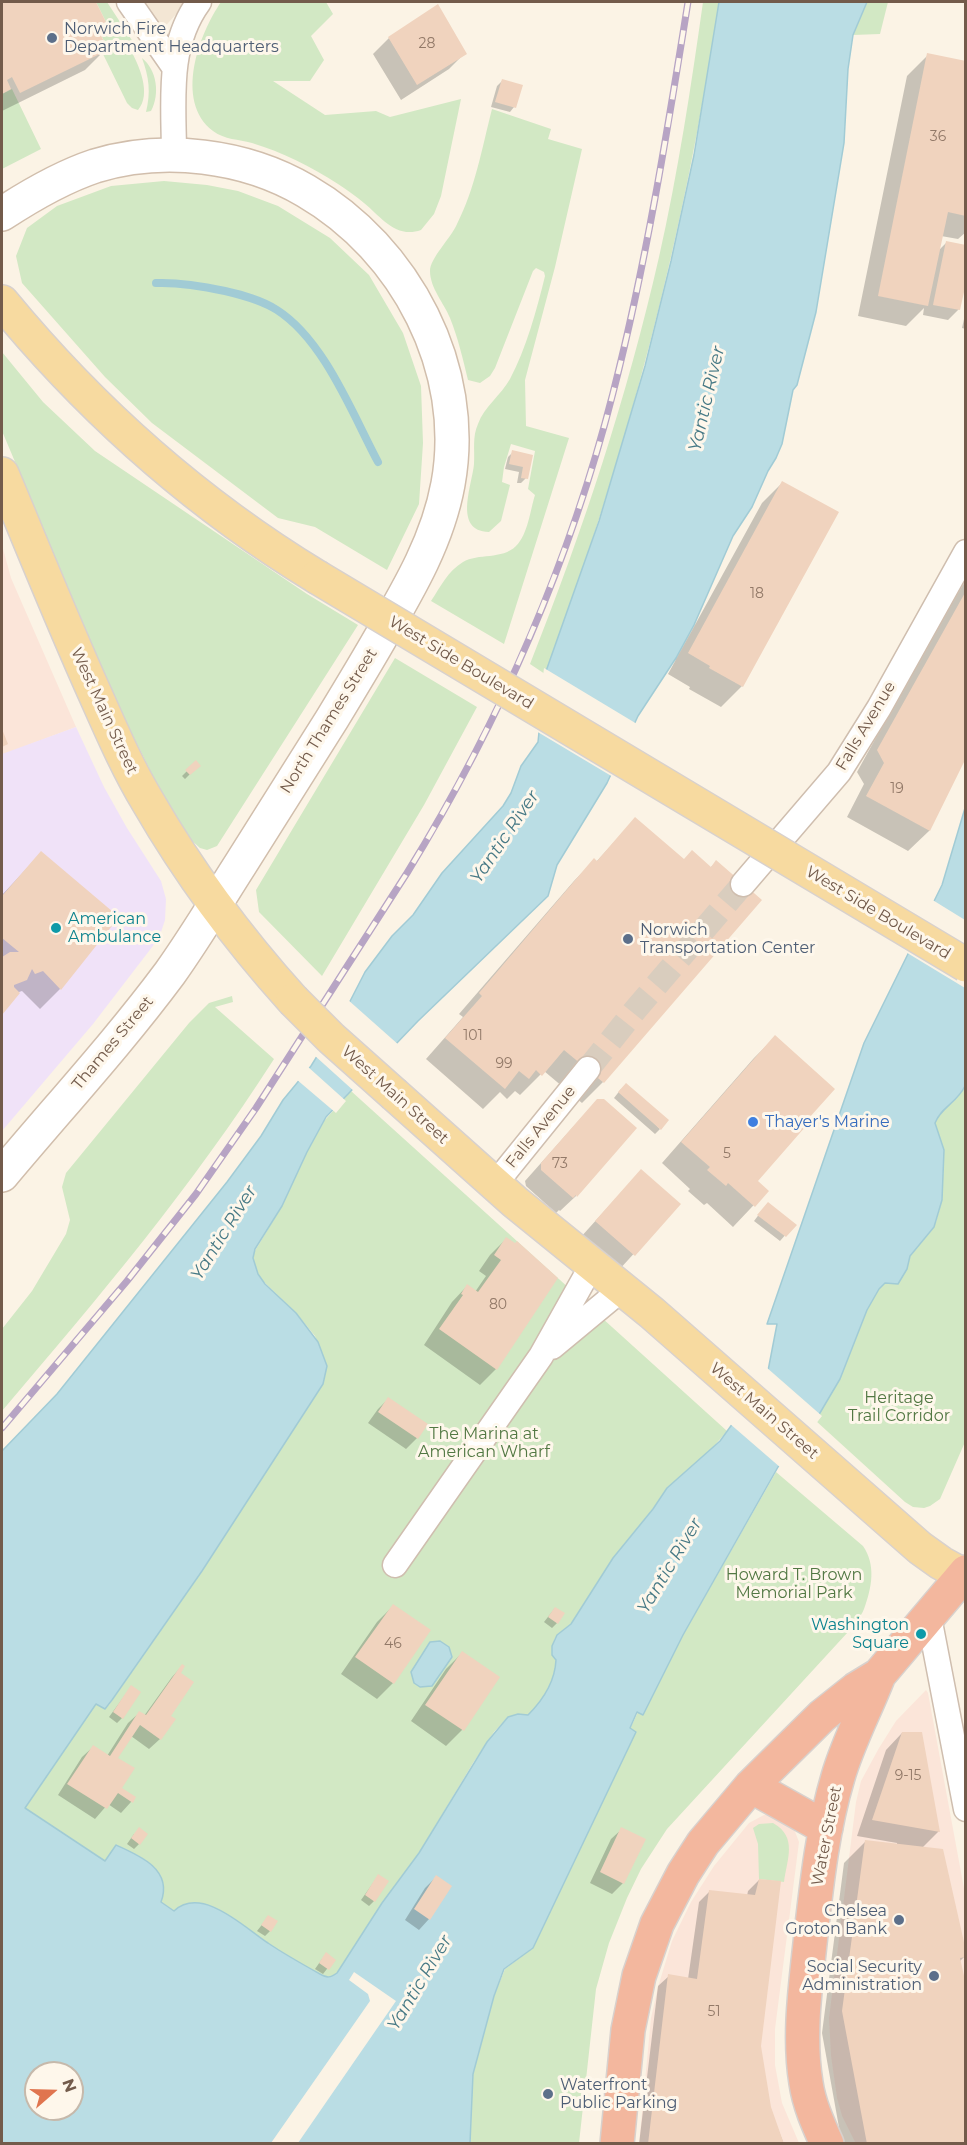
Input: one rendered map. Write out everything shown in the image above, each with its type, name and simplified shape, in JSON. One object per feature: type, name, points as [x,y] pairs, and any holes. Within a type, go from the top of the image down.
[{"type":"highway","points":[[617,2144],[628,2030],[635,1990],[646,1950],[665,1906],[692,1858],[751,1786],[822,1716],[848,1695],[879,1675],[965,1574]]},
{"type":"highway","name":"Water Street","points":[[827,2144],[808,2095],[802,2044],[807,1972],[826,1828],[842,1764],[879,1675]]},
{"type":"highway","points":[[751,1786],[826,1828]]},
{"type":"main road","name":"North Thames Street","points":[[2,214],[56,182],[84,170],[123,160],[174,156],[225,160],[274,175],[319,199],[361,232],[392,266],[422,314],[442,368],[449,396],[452,423],[451,457],[446,495],[433,538],[420,566],[351,687],[215,905]]},
{"type":"main road","name":"West Side Boulevard","points":[[2,302],[49,359],[93,403],[138,444],[231,519],[317,578],[966,965]]},
{"type":"main road","name":"West Main Street","points":[[2,474],[84,669],[139,787],[169,837],[215,905],[237,935],[293,1000],[331,1038],[495,1184],[622,1289],[920,1548],[941,1563],[965,1574]]},
{"type":"main road","name":"Thames Street","points":[[2,1175],[152,997],[215,905]]},
{"type":"street","points":[[129,2],[174,67]]},
{"type":"street","points":[[174,156],[174,67],[180,39],[189,15],[199,2]]},
{"type":"street","name":"Falls Avenue","points":[[743,884],[839,772],[879,708],[966,552]]},
{"type":"street","name":"Falls Avenue","points":[[495,1184],[588,1069]]},
{"type":"street","points":[[395,1565],[541,1356],[592,1265]]},
{"type":"street","points":[[541,1356],[622,1289]]},
{"type":"street","points":[[929,1617],[966,1809]]},
{"type":"shaded area","points":[[140,2],[187,2],[160,32]]},
{"type":"shaded area","points":[[2,545],[11,578],[76,727],[2,755]]},
{"type":"shaded area","points":[[76,727],[104,787],[161,881],[166,899],[165,920],[159,938],[93,1024],[2,1131],[2,754]]},
{"type":"shaded area","points":[[926,1690],[965,1894],[965,2143],[856,2144],[842,2116],[837,2098],[829,2018],[856,1802],[861,1781],[879,1748],[896,1721]]},
{"type":"shaded area","points":[[764,1815],[772,1815],[794,1829],[799,1842],[775,2029],[775,2065],[782,2103],[799,2143],[639,2144],[651,2018],[672,1941],[691,1902],[714,1866],[749,1823]]},
{"type":"green space","points":[[96,2],[107,2],[135,45],[130,49],[143,79],[144,88],[144,96],[138,110],[127,103],[102,52],[108,49],[97,27],[106,22]]},
{"type":"green space","points":[[221,2],[326,2],[333,14],[311,36],[324,60],[310,81],[273,81],[325,115],[376,111],[390,117],[461,99],[441,196],[434,214],[421,230],[404,232],[396,229],[355,195],[318,172],[274,151],[222,136],[213,131],[201,118],[195,103],[194,67],[205,31]]},
{"type":"green space","points":[[703,2],[719,2],[705,88],[671,258],[627,426],[602,509],[545,674],[530,664],[586,514],[633,361],[666,225],[689,98]]},
{"type":"green space","points":[[867,2],[888,2],[880,34],[853,35]]},
{"type":"green space","points":[[142,58],[151,69],[156,83],[154,104],[151,111],[146,112],[148,85]]},
{"type":"green space","points":[[12,89],[41,149],[2,169],[2,94]]},
{"type":"green space","points":[[492,109],[551,129],[548,139],[582,149],[555,267],[525,380],[526,426],[569,438],[504,644],[431,601],[449,574],[463,562],[504,553],[516,546],[526,529],[535,495],[528,489],[535,451],[511,444],[502,482],[510,485],[501,521],[489,532],[478,530],[471,524],[467,506],[474,464],[476,429],[484,412],[506,385],[516,367],[535,315],[544,272],[536,268],[533,271],[495,368],[490,376],[480,383],[468,380],[453,326],[435,289],[430,271],[433,260],[454,230],[469,197]]},
{"type":"green space","points":[[164,181],[238,191],[278,206],[330,238],[369,275],[403,333],[421,386],[423,443],[419,504],[387,570],[315,527],[278,518],[152,423],[105,377],[22,283],[16,256],[27,228],[57,206],[111,186]]},
{"type":"green space","points":[[2,352],[43,402],[95,451],[307,594],[358,625],[217,846],[207,850],[200,848],[190,839],[166,802],[119,708],[2,431]]},
{"type":"green space","points":[[395,658],[477,707],[424,805],[322,976],[259,912],[256,890]]},
{"type":"green space","points":[[232,996],[233,1002],[215,1007],[274,1059],[211,1152],[144,1240],[2,1411],[2,1329],[32,1291],[66,1234],[70,1220],[62,1187],[66,1173],[189,1023],[209,1003]]},
{"type":"green space","name":"Heritage Trail Corridor","points":[[965,1086],[965,1442],[940,1499],[924,1508],[913,1507],[816,1421],[840,1379],[867,1310],[879,1289],[885,1283],[894,1284],[906,1270],[910,1256],[936,1222],[942,1200],[944,1150],[935,1123]]},
{"type":"green space","name":"The Marina at American Wharf","points":[[351,1091],[727,1431],[709,1452],[667,1488],[613,1558],[571,1624],[554,1640],[552,1655],[556,1660],[555,1668],[551,1683],[539,1703],[528,1715],[518,1714],[508,1717],[494,1732],[419,1853],[382,1903],[337,1973],[332,1977],[327,1977],[291,1958],[211,1906],[198,1903],[185,1904],[174,1911],[161,1902],[162,1880],[158,1872],[145,1860],[117,1846],[105,1861],[25,1808],[96,1704],[105,1709],[109,1705],[202,1571],[323,1384],[327,1366],[315,1336],[296,1313],[261,1279],[255,1268],[253,1254],[282,1206],[324,1121]]},
{"type":"green space","name":"Howard T. Brown Memorial Park","points":[[776,1472],[863,1546],[870,1561],[871,1576],[863,1612],[848,1632],[667,1829],[641,1869],[609,1943],[596,1989],[579,2143],[470,2144],[473,2074],[494,1996],[505,1969],[533,1948],[636,1732],[630,1729],[638,1712],[643,1715],[683,1635]]},
{"type":"green space","points":[[773,1823],[786,1835],[788,1842],[784,1882],[759,1879],[758,1844],[753,1828],[759,1824]]},
{"type":"water","name":"Yantic River","points":[[719,2],[867,2],[853,35],[848,69],[844,143],[816,312],[797,385],[793,390],[782,444],[776,458],[752,507],[733,536],[694,625],[676,658],[638,716],[607,783],[557,865],[548,896],[418,1021],[326,1117],[282,1206],[255,1249],[253,1258],[258,1274],[265,1284],[296,1313],[318,1342],[327,1366],[323,1384],[202,1571],[112,1700],[105,1709],[96,1704],[25,1808],[105,1861],[116,1845],[144,1859],[159,1873],[163,1881],[164,1891],[161,1902],[174,1911],[185,1904],[197,1903],[210,1906],[236,1919],[274,1947],[322,1975],[329,1977],[337,1973],[382,1903],[419,1853],[487,1742],[508,1717],[518,1714],[528,1715],[543,1697],[551,1683],[555,1668],[556,1660],[552,1655],[552,1646],[557,1635],[571,1624],[613,1558],[667,1488],[720,1441],[767,1376],[777,1324],[767,1324],[864,1043],[942,885],[965,808],[965,1086],[935,1123],[944,1150],[942,1200],[934,1227],[910,1256],[907,1269],[898,1284],[885,1283],[879,1289],[867,1310],[840,1379],[814,1423],[778,1467],[683,1635],[643,1715],[637,1712],[630,1728],[636,1732],[533,1948],[504,1969],[494,1996],[473,2074],[470,2143],[2,2144],[2,1451],[57,1394],[227,1182],[261,1136],[283,1100],[311,1066],[345,1011],[365,972],[392,936],[413,915],[442,873],[503,806],[511,793],[521,766],[538,742],[545,674],[599,521],[645,366],[694,155]]},
{"type":"water","points":[[440,1641],[449,1647],[452,1657],[432,1686],[420,1687],[414,1683],[411,1672],[430,1642]]},
{"type":"pier","points":[[544,668],[637,724],[613,777],[536,731]]},
{"type":"pier","points":[[931,899],[965,920],[965,988],[904,951]]},
{"type":"pier","points":[[347,999],[400,1046],[355,1092],[314,1055]]},
{"type":"pier","points":[[307,1066],[346,1101],[336,1113],[296,1079]]},
{"type":"pier","points":[[766,1367],[822,1416],[781,1468],[729,1423],[764,1374]]},
{"type":"pier","points":[[354,1972],[396,2001],[298,2143],[271,2143],[370,2001],[368,1994],[349,1980]]},
{"type":"building","name":"Norwich Fire Department Headquarters","points":[[2,2],[96,2],[106,22],[97,27],[108,50],[20,93],[12,77],[7,80],[11,89],[2,94]]},
{"type":"building","points":[[438,4],[467,54],[417,85],[388,37]]},
{"type":"building","points":[[927,53],[966,61],[966,216],[948,212],[928,306],[878,296]]},
{"type":"building","points":[[502,79],[523,85],[516,108],[495,102]]},
{"type":"building","points":[[946,241],[966,245],[966,283],[960,310],[933,305]]},
{"type":"building","points":[[512,450],[533,455],[528,479],[521,478],[523,467],[509,464]]},
{"type":"building","points":[[782,481],[839,512],[743,687],[688,653]]},
{"type":"building","points":[[966,591],[966,758],[930,831],[866,796],[884,763],[877,750]]},
{"type":"building","points":[[2,729],[8,744],[2,747]]},
{"type":"building","points":[[196,760],[201,766],[190,775],[185,770]]},
{"type":"building","name":"Norwich Transportation Center","points":[[635,817],[684,859],[692,850],[711,867],[716,860],[762,900],[604,1083],[564,1050],[542,1076],[536,1070],[529,1079],[519,1071],[505,1089],[445,1038],[482,996],[479,993],[594,858],[597,861]]},
{"type":"building","name":"American Ambulance","points":[[41,851],[119,917],[61,990],[43,971],[35,974],[32,969],[27,980],[14,985],[20,993],[2,1015],[2,957],[10,952],[19,952],[2,938],[2,896]]},
{"type":"building","name":"Thayer's Marine","points":[[775,1035],[835,1089],[758,1181],[769,1191],[755,1207],[728,1183],[726,1186],[707,1170],[710,1167],[681,1142]]},
{"type":"building","points":[[626,1083],[669,1120],[661,1130],[618,1092]]},
{"type":"building","points":[[597,1099],[604,1099],[637,1128],[577,1197],[576,1195],[573,1198],[541,1170],[541,1163]]},
{"type":"building","points":[[641,1169],[681,1204],[635,1256],[595,1221]]},
{"type":"building","points":[[768,1202],[797,1225],[786,1237],[757,1215]]},
{"type":"building","points":[[506,1237],[515,1243],[517,1241],[558,1278],[497,1370],[439,1329],[463,1295],[461,1294],[467,1284],[478,1292],[501,1260],[494,1255]]},
{"type":"building","points":[[388,1397],[428,1424],[418,1439],[378,1412]]},
{"type":"building","points":[[393,1604],[431,1630],[394,1684],[355,1657]]},
{"type":"building","points":[[555,1607],[565,1613],[558,1624],[548,1617]]},
{"type":"building","points":[[462,1651],[500,1677],[464,1731],[425,1705]]},
{"type":"building","points":[[182,1664],[185,1666],[181,1673],[194,1682],[171,1716],[176,1719],[161,1740],[140,1725],[118,1758],[135,1768],[122,1788],[136,1797],[133,1803],[118,1793],[107,1809],[67,1784],[93,1745],[110,1756],[139,1711],[146,1715]]},
{"type":"building","points":[[131,1685],[141,1692],[123,1719],[113,1712]]},
{"type":"building","points":[[902,1732],[922,1732],[940,1832],[872,1820]]},
{"type":"building","points":[[139,1827],[148,1834],[140,1845],[131,1838]]},
{"type":"building","points":[[621,1827],[646,1839],[624,1884],[600,1872]]},
{"type":"building","points":[[865,1840],[943,1849],[966,1951],[966,1957],[960,1958],[966,1985],[966,2142],[867,2144],[842,2011]]},
{"type":"building","points":[[378,1874],[389,1881],[375,1902],[365,1895]]},
{"type":"building","points":[[436,1875],[452,1886],[430,1920],[414,1909]]},
{"type":"building","points":[[759,1879],[781,1881],[761,2046],[771,2107],[784,2144],[648,2144],[668,1974],[697,1979],[709,1890],[755,1895]]},
{"type":"building","points":[[268,1915],[278,1921],[271,1932],[261,1925]]},
{"type":"building","points":[[326,1952],[336,1960],[329,1970],[319,1963]]},
{"type":"waterway","points":[[156,283],[191,285],[245,296],[271,306],[294,323],[323,358],[378,462]]},
{"type":"tunnel","points":[[588,1069],[743,884]]},
{"type":"railway","points":[[2,1428],[127,1281],[196,1194],[256,1108],[407,873],[472,759],[501,701],[553,580],[596,456],[613,393],[646,247],[688,2]]},
{"type":"place","name":"Norwich Fire Department Headquarters","points":[[52,38]]},
{"type":"place","name":"American Ambulance","points":[[56,928]]},
{"type":"place","name":"Norwich Transportation Center","points":[[628,939]]},
{"type":"place","name":"Thayer's Marine","points":[[753,1122]]},
{"type":"place","name":"Washington Square","points":[[921,1634]]},
{"type":"place","name":"Chelsea Groton Bank","points":[[899,1920]]},
{"type":"place","name":"Social Security Administration","points":[[934,1976]]},
{"type":"place","name":"Waterfront Public Parking","points":[[548,2094]]}]
